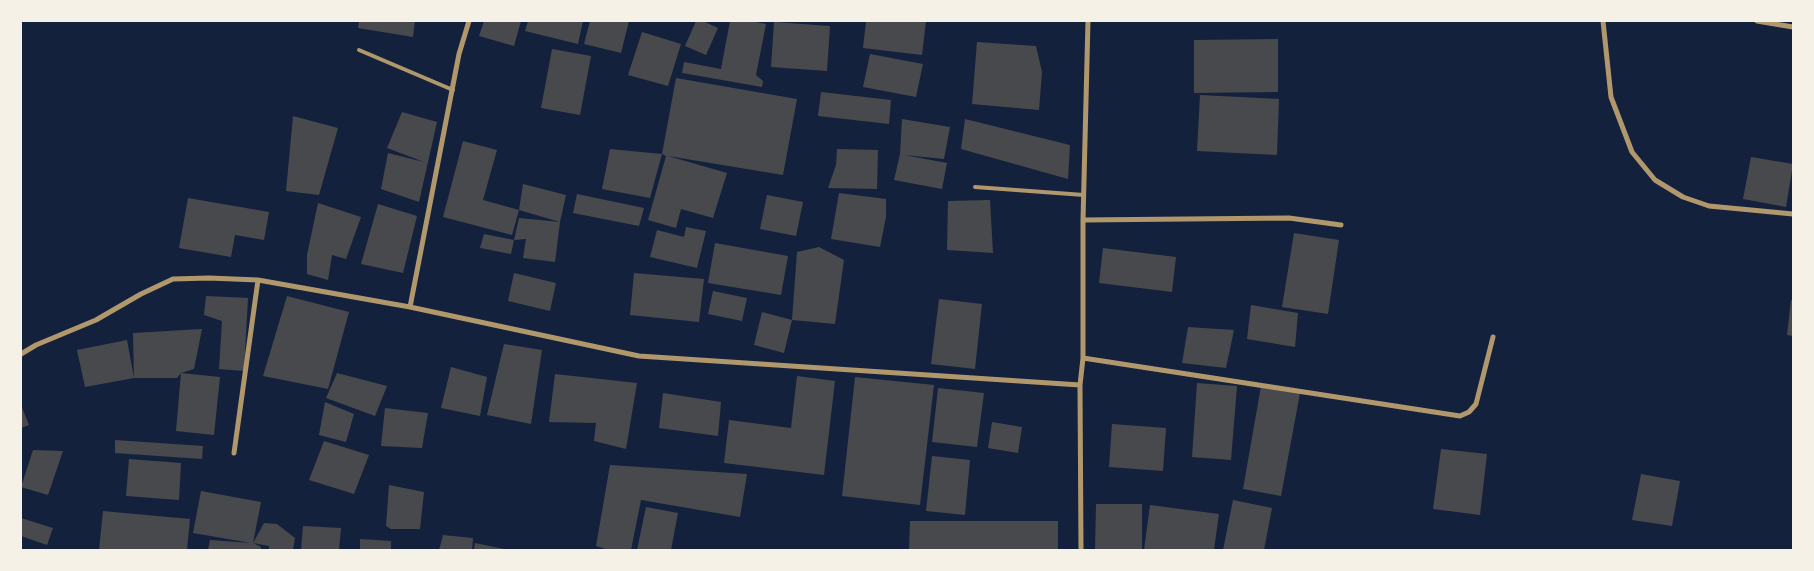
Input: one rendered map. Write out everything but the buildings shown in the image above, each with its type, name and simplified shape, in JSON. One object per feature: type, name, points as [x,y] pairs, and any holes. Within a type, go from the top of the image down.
[{"type":"street","points":[[410,307],[459,54],[469,21]]},
{"type":"street","points":[[1081,550],[1080,385],[1083,358],[1083,220],[1088,21]]},
{"type":"street","points":[[1603,21],[1611,96],[1632,152],[1655,180],[1683,198],[1709,206],[1793,214]]},
{"type":"street","points":[[1757,21],[1793,26]]},
{"type":"street","points":[[1083,220],[1289,218],[1341,225]]},
{"type":"street","points":[[21,354],[36,345],[96,320],[141,294],[172,279],[209,278],[258,280],[410,307],[639,356],[1080,385]]},
{"type":"street","points":[[234,453],[258,280]]},
{"type":"street","points":[[1083,358],[1460,416],[1469,412],[1476,404],[1493,336]]},
{"type":"lane","points":[[359,50],[453,90]]},
{"type":"lane","points":[[975,187],[1084,195]]}]
